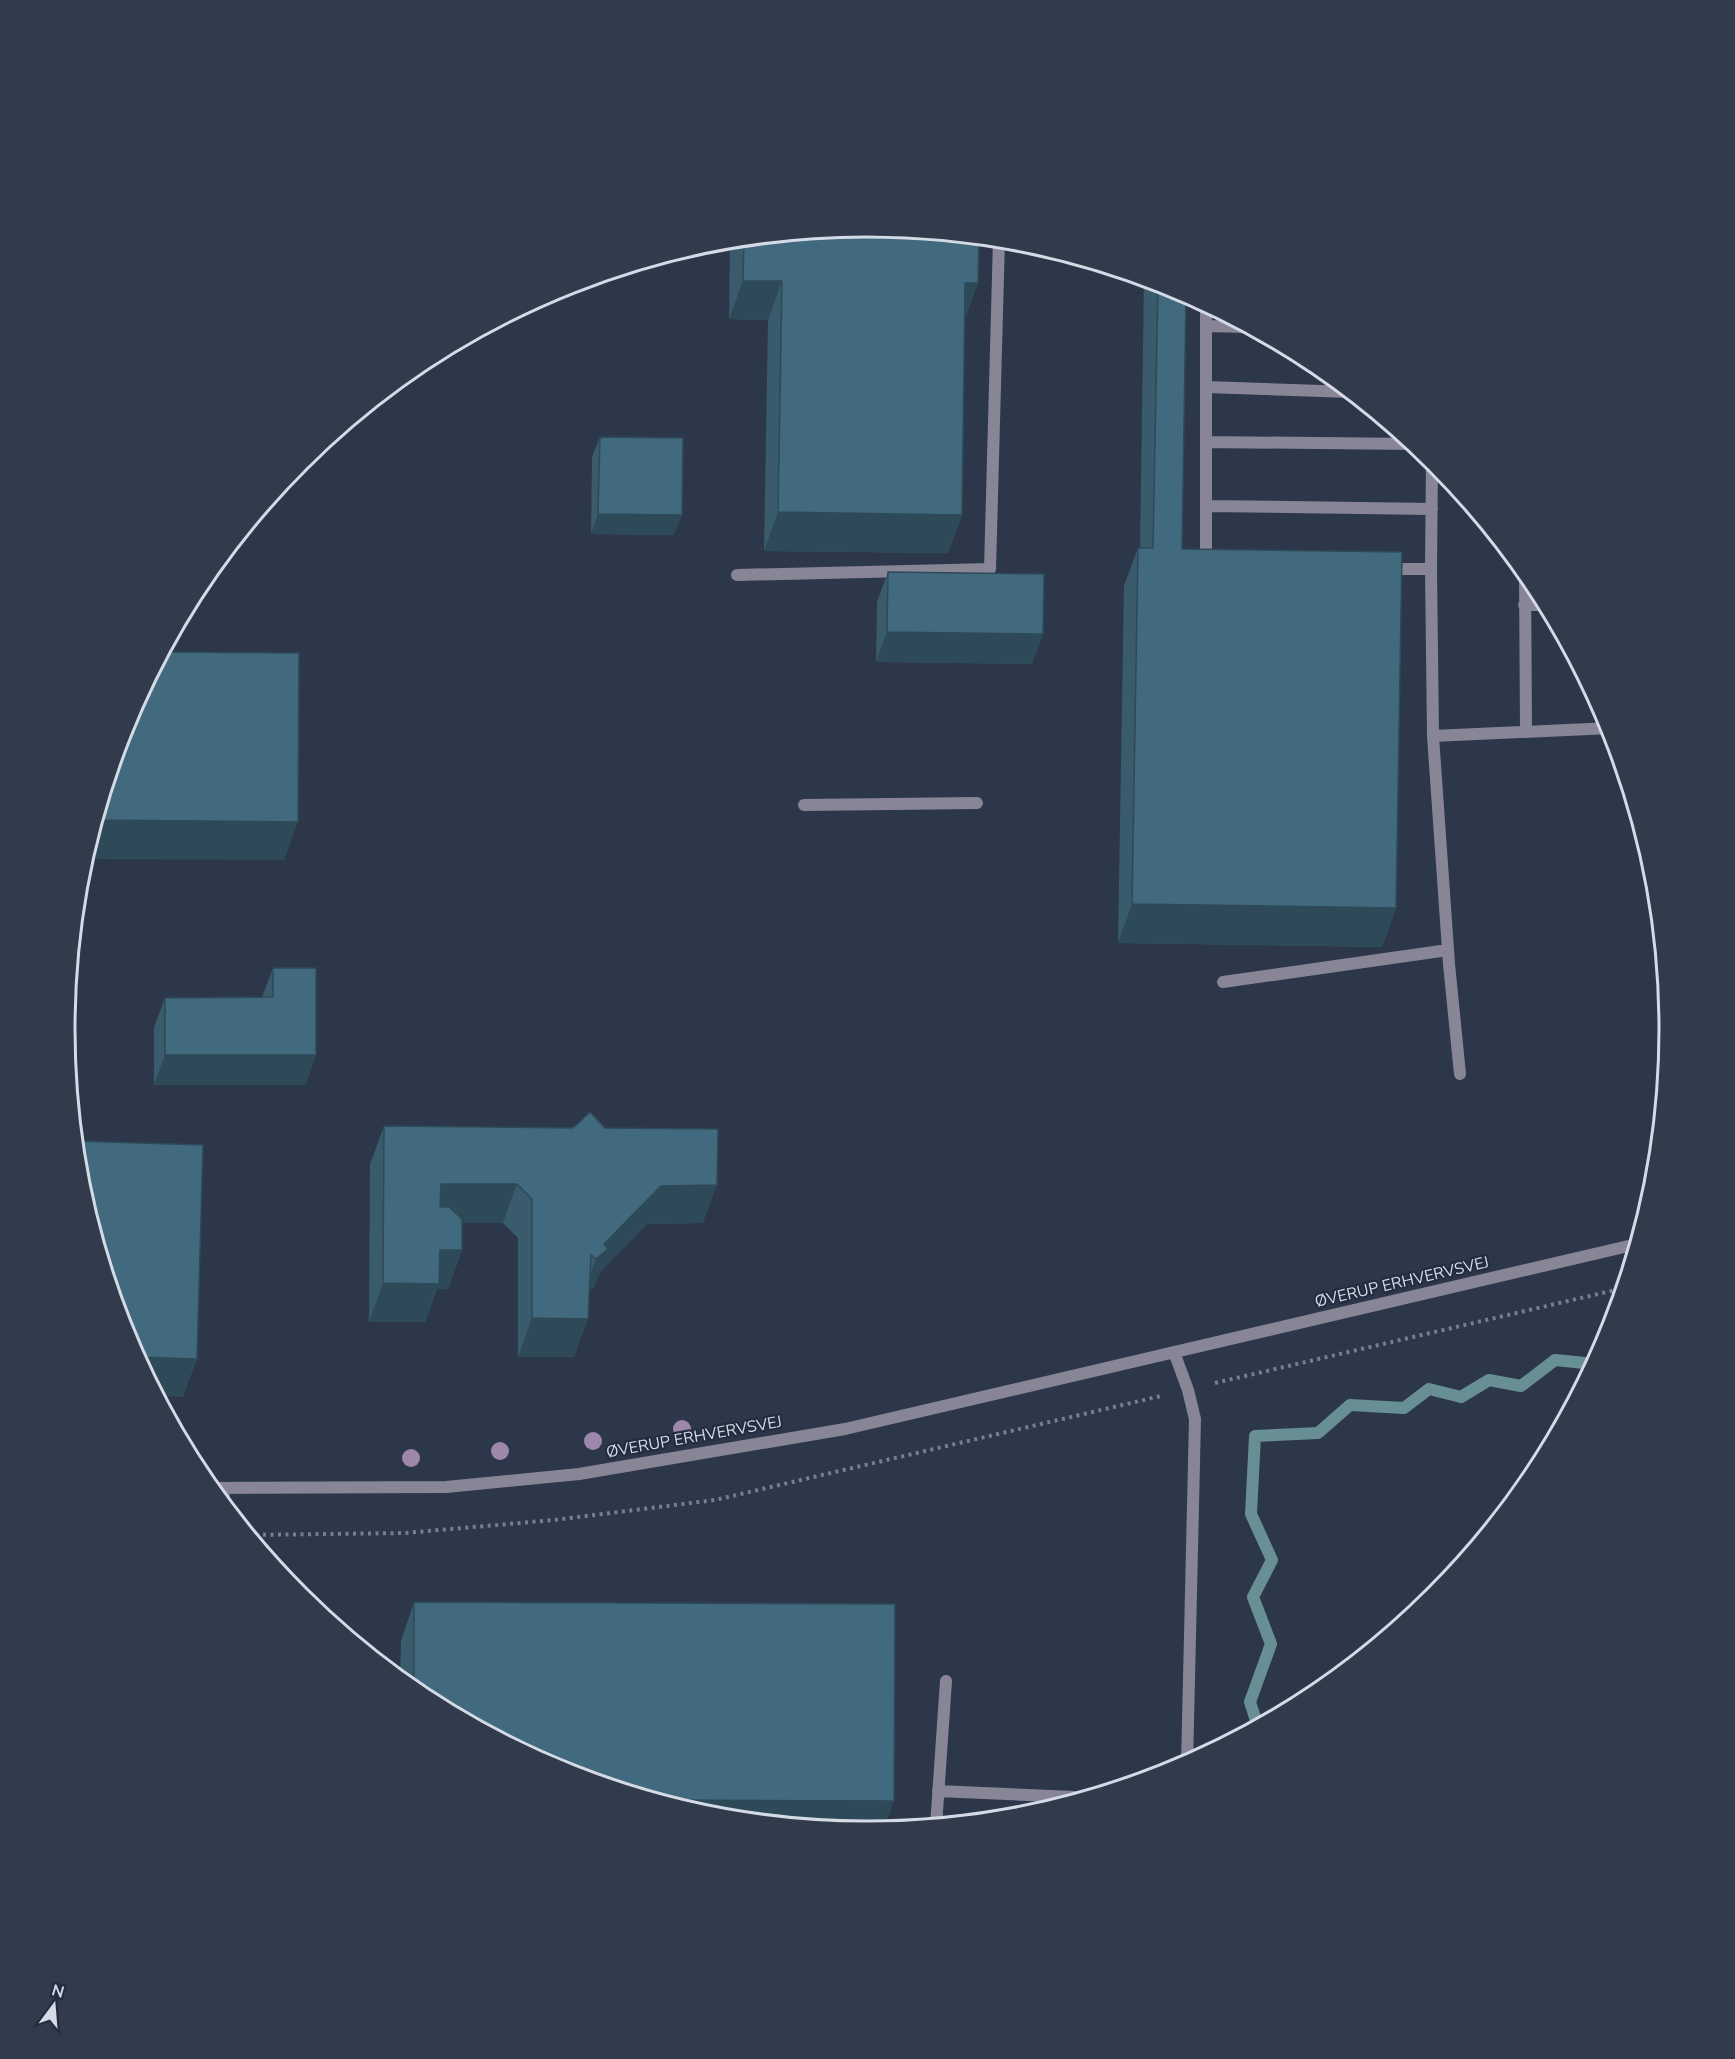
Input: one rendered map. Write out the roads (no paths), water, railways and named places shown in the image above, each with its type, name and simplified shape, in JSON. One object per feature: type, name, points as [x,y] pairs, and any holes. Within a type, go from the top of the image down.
[{"type":"street","points":[[737,575],[990,569],[999,248]]},
{"type":"street","points":[[1206,313],[1206,567],[1218,567]]},
{"type":"street","points":[[1206,326],[1233,327]]},
{"type":"street","points":[[1206,387],[1337,392]]},
{"type":"street","points":[[1206,442],[1401,444]]},
{"type":"street","points":[[1432,473],[1433,736],[1448,950],[1460,1074]]},
{"type":"street","points":[[1206,507],[1432,509]]},
{"type":"street","points":[[1372,569],[1431,569]]},
{"type":"street","points":[[1525,587],[1526,730]]},
{"type":"street","points":[[1524,605],[1536,605]]},
{"type":"street","points":[[1433,736],[1601,728]]},
{"type":"street","points":[[804,805],[977,803]]},
{"type":"street","points":[[1223,982],[1448,950]]},
{"type":"street","name":"ØVERUP ERHVERVSVEJ","points":[[224,1488],[446,1486],[579,1474],[845,1429],[1630,1246]]},
{"type":"street","points":[[1174,1352],[1188,1390],[1195,1419],[1187,1754]]},
{"type":"street","points":[[936,1818],[946,1681]]},
{"type":"street","points":[[938,1791],[1066,1797]]},
{"type":"waterway","points":[[1256,1720],[1250,1702],[1271,1644],[1253,1597],[1272,1560],[1251,1514],[1255,1436],[1318,1433],[1350,1405],[1404,1408],[1429,1389],[1461,1397],[1489,1380],[1521,1386],[1555,1360],[1586,1363]]}]
